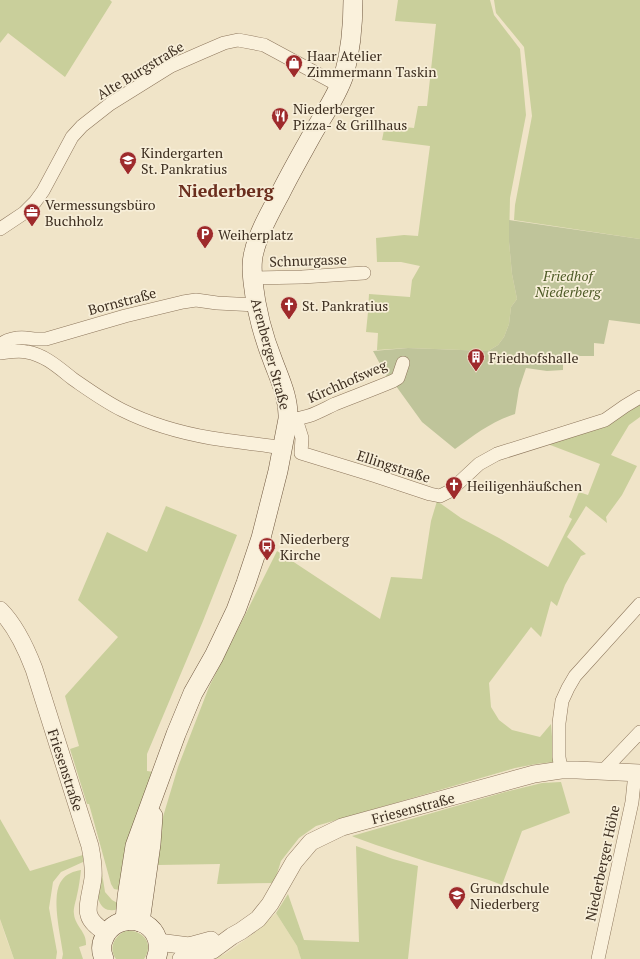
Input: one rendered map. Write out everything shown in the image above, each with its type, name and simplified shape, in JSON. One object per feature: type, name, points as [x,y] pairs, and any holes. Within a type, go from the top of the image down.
[{"type":"main road","name":"Arenberger Straße","points":[[133,921],[128,897],[136,846],[176,734],[193,694],[214,656],[236,610],[246,583],[261,538],[283,448],[292,419],[288,411],[287,401],[264,334],[256,305],[252,265],[254,251],[268,215],[340,86],[344,75],[350,46],[353,0]]},
{"type":"main road","points":[[104,959],[102,948],[106,933],[114,925],[133,921],[146,925],[151,930],[155,936],[157,951]]},
{"type":"street","name":"Alte Burgstraße","points":[[0,229],[35,202],[43,191],[72,137],[82,126],[110,104],[171,66],[224,43],[238,40],[264,44],[340,86]]},
{"type":"street","name":"Schnurgasse","points":[[253,278],[302,277],[364,273]]},
{"type":"street","name":"Bornstraße","points":[[0,346],[8,340],[19,338],[46,338],[125,316],[183,302],[196,300],[217,303],[256,305]]},
{"type":"street","points":[[0,354],[19,350],[47,359],[107,402],[123,411],[152,422],[209,438],[283,448]]},
{"type":"street","name":"Kirchhofsweg","points":[[292,419],[310,416],[394,381],[398,378],[403,363]]},
{"type":"street","name":"Ellingstraße","points":[[292,419],[302,438],[301,453],[440,496],[450,491],[479,464],[497,454],[605,420],[640,397]]},
{"type":"street","points":[[561,770],[559,756],[559,723],[562,701],[568,688],[576,676],[640,604]]},
{"type":"street","name":"Friesenstraße","points":[[0,610],[5,615],[21,640],[34,669],[90,846],[93,875],[88,909],[89,916],[92,922],[106,933]]},
{"type":"street","points":[[603,771],[640,732]]},
{"type":"street","name":"Friesenstraße","points":[[181,959],[189,959],[214,950],[258,919],[270,904],[294,862],[311,842],[342,828],[534,774],[561,770],[638,773]]},
{"type":"street","name":"Niederberger Höhe","points":[[598,959],[638,773]]},
{"type":"street","name":"Friesenstraße","points":[[157,951],[190,946],[213,939],[232,936]]},
{"type":"shaded area","points":[[276,913],[297,946],[301,959],[212,959],[225,954],[253,934]]},
{"type":"shaded area","points":[[0,919],[6,938],[14,959],[0,959]]},
{"type":"green space","points":[[0,0],[110,0],[112,2],[65,77],[8,33],[0,43]]},
{"type":"green space","points":[[398,0],[490,0],[494,15],[520,49],[526,115],[510,198],[509,242],[512,274],[517,299],[511,307],[509,324],[504,337],[498,345],[488,351],[408,348],[377,350],[378,333],[366,332],[369,294],[410,297],[412,280],[420,266],[401,262],[377,262],[376,238],[404,235],[418,236],[430,146],[382,140],[385,125],[414,128],[418,106],[427,106],[436,24],[395,21]]},
{"type":"green space","points":[[494,0],[640,0],[640,239],[514,220],[515,205],[532,116],[524,47],[496,13]]},
{"type":"green space","name":"Friedhof Niederberg","points":[[509,220],[640,239],[640,324],[609,320],[604,344],[594,343],[594,356],[580,356],[563,351],[563,370],[547,371],[526,368],[519,389],[515,414],[491,424],[455,449],[422,422],[396,386],[387,377],[373,351],[408,348],[488,351],[498,345],[504,337],[509,324],[511,307],[517,299],[512,274],[509,242]]},
{"type":"green space","points":[[640,403],[640,417],[629,425],[611,455],[637,466],[622,495],[606,517],[607,523],[586,506],[567,537],[586,554],[581,556],[565,585],[557,606],[551,601],[541,637],[531,627],[489,683],[491,707],[499,720],[512,730],[540,737],[551,724],[554,762],[515,768],[316,826],[299,838],[281,861],[274,883],[217,884],[220,864],[158,865],[162,820],[178,767],[209,687],[277,551],[380,619],[391,577],[422,579],[431,521],[437,501],[461,518],[499,538],[548,567],[572,519],[569,517],[579,492],[588,495],[600,464],[545,443]]},
{"type":"green space","points":[[166,506],[237,535],[203,621],[147,754],[147,771],[154,772],[124,891],[114,889],[111,884],[89,804],[87,804],[70,749],[79,746],[65,696],[118,637],[78,600],[107,532],[147,552]]},
{"type":"green space","points":[[561,782],[570,813],[522,831],[502,885],[352,836],[505,792],[542,783]]},
{"type":"green space","points":[[0,819],[30,871],[83,855],[83,862],[61,872],[53,882],[49,908],[57,952],[56,959],[14,959],[0,919]]},
{"type":"green space","points":[[356,846],[418,866],[408,959],[301,959],[297,946],[276,913],[288,894],[304,940],[359,942]]},
{"type":"green space","points":[[81,870],[74,912],[76,922],[85,936],[86,945],[79,947],[83,959],[62,959],[63,954],[57,916],[57,895],[62,880],[73,872]]},
{"type":"green space","points":[[102,873],[105,892],[112,900],[121,905],[118,909],[107,910],[99,901],[98,893]]},
{"type":"green space","points":[[125,931],[137,932],[145,938],[148,948],[144,959],[116,959],[112,951],[113,943],[121,933]]},
{"type":"place","name":"Haar Atelier Zimmermann Taskin","points":[[294,78]]},
{"type":"place","name":"Niederberger Pizza- & Grillhaus","points":[[280,131]]},
{"type":"place","name":"Kindergarten St. Pankratius","points":[[128,175]]},
{"type":"place","name":"Vermessungsbüro Buchholz","points":[[32,227]]},
{"type":"place","name":"Weiherplatz","points":[[205,249]]},
{"type":"place","name":"St. Pankratius","points":[[289,320]]},
{"type":"place","name":"Friedhofshalle","points":[[476,372]]},
{"type":"place","name":"Heiligenhäußchen","points":[[454,500]]},
{"type":"place","name":"Niederberg Kirche","points":[[267,561]]},
{"type":"place","name":"Grundschule Niederberg","points":[[457,910]]},
{"type":"district","name":"Niederberg","points":[[226,190]]}]
